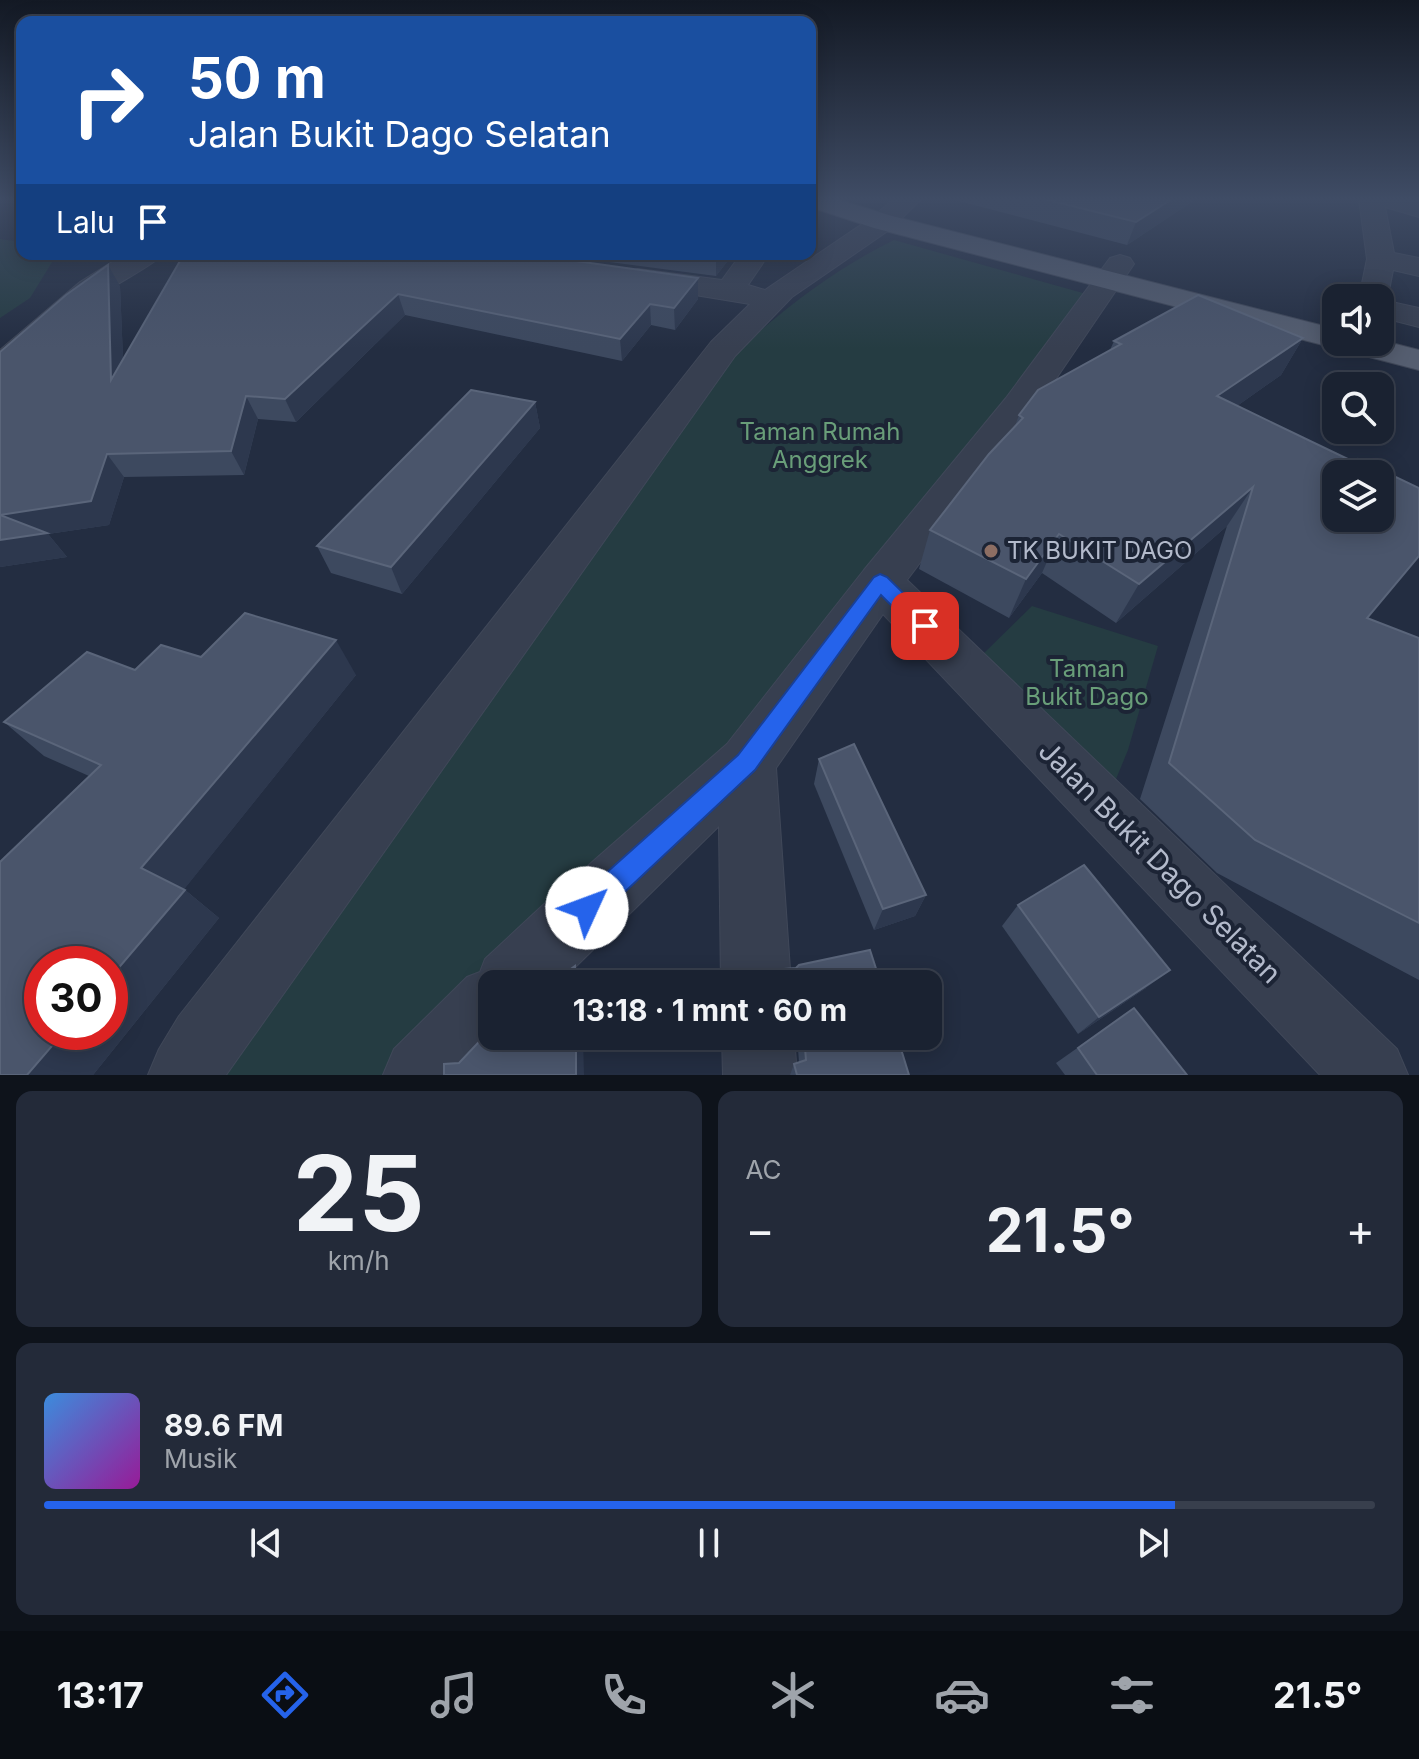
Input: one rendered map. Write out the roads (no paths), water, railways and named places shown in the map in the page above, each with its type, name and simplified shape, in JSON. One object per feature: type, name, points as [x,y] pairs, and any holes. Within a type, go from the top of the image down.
[{"type":"main road","points":[[1034,249],[1322,335]]},
{"type":"main road","points":[[1115,273],[1322,312]]},
{"type":"main road","points":[[1394,329],[1419,335]]},
{"type":"main road","points":[[1394,354],[1419,360]]},
{"type":"street","points":[[1377,284],[1381,259],[1379,249]]},
{"type":"street","points":[[1381,259],[1419,267]]},
{"type":"street","points":[[0,368],[58,316],[130,260]]},
{"type":"street","points":[[185,1075],[205,1042],[723,349],[750,295],[754,260]]},
{"type":"street","points":[[610,274],[750,295],[806,260]]},
{"type":"street","points":[[524,970],[747,762],[880,582],[1019,406],[1115,273]]},
{"type":"street","points":[[1394,312],[1419,318]]},
{"type":"street","name":"Jalan Bukit Dago Selatan","points":[[880,582],[1371,1075]]},
{"type":"street","points":[[747,762],[755,970]]},
{"type":"street","points":[[420,1075],[478,1016]]},
{"type":"street","points":[[759,1050],[760,1075]]},
{"type":"place","name":"TK BUKIT DAGO","points":[[991,551]]},
{"type":"park label","name":"Taman Rumah Anggrek","points":[[820,446]]},
{"type":"park label","name":"Taman Bukit Dago","points":[[1087,683]]}]
